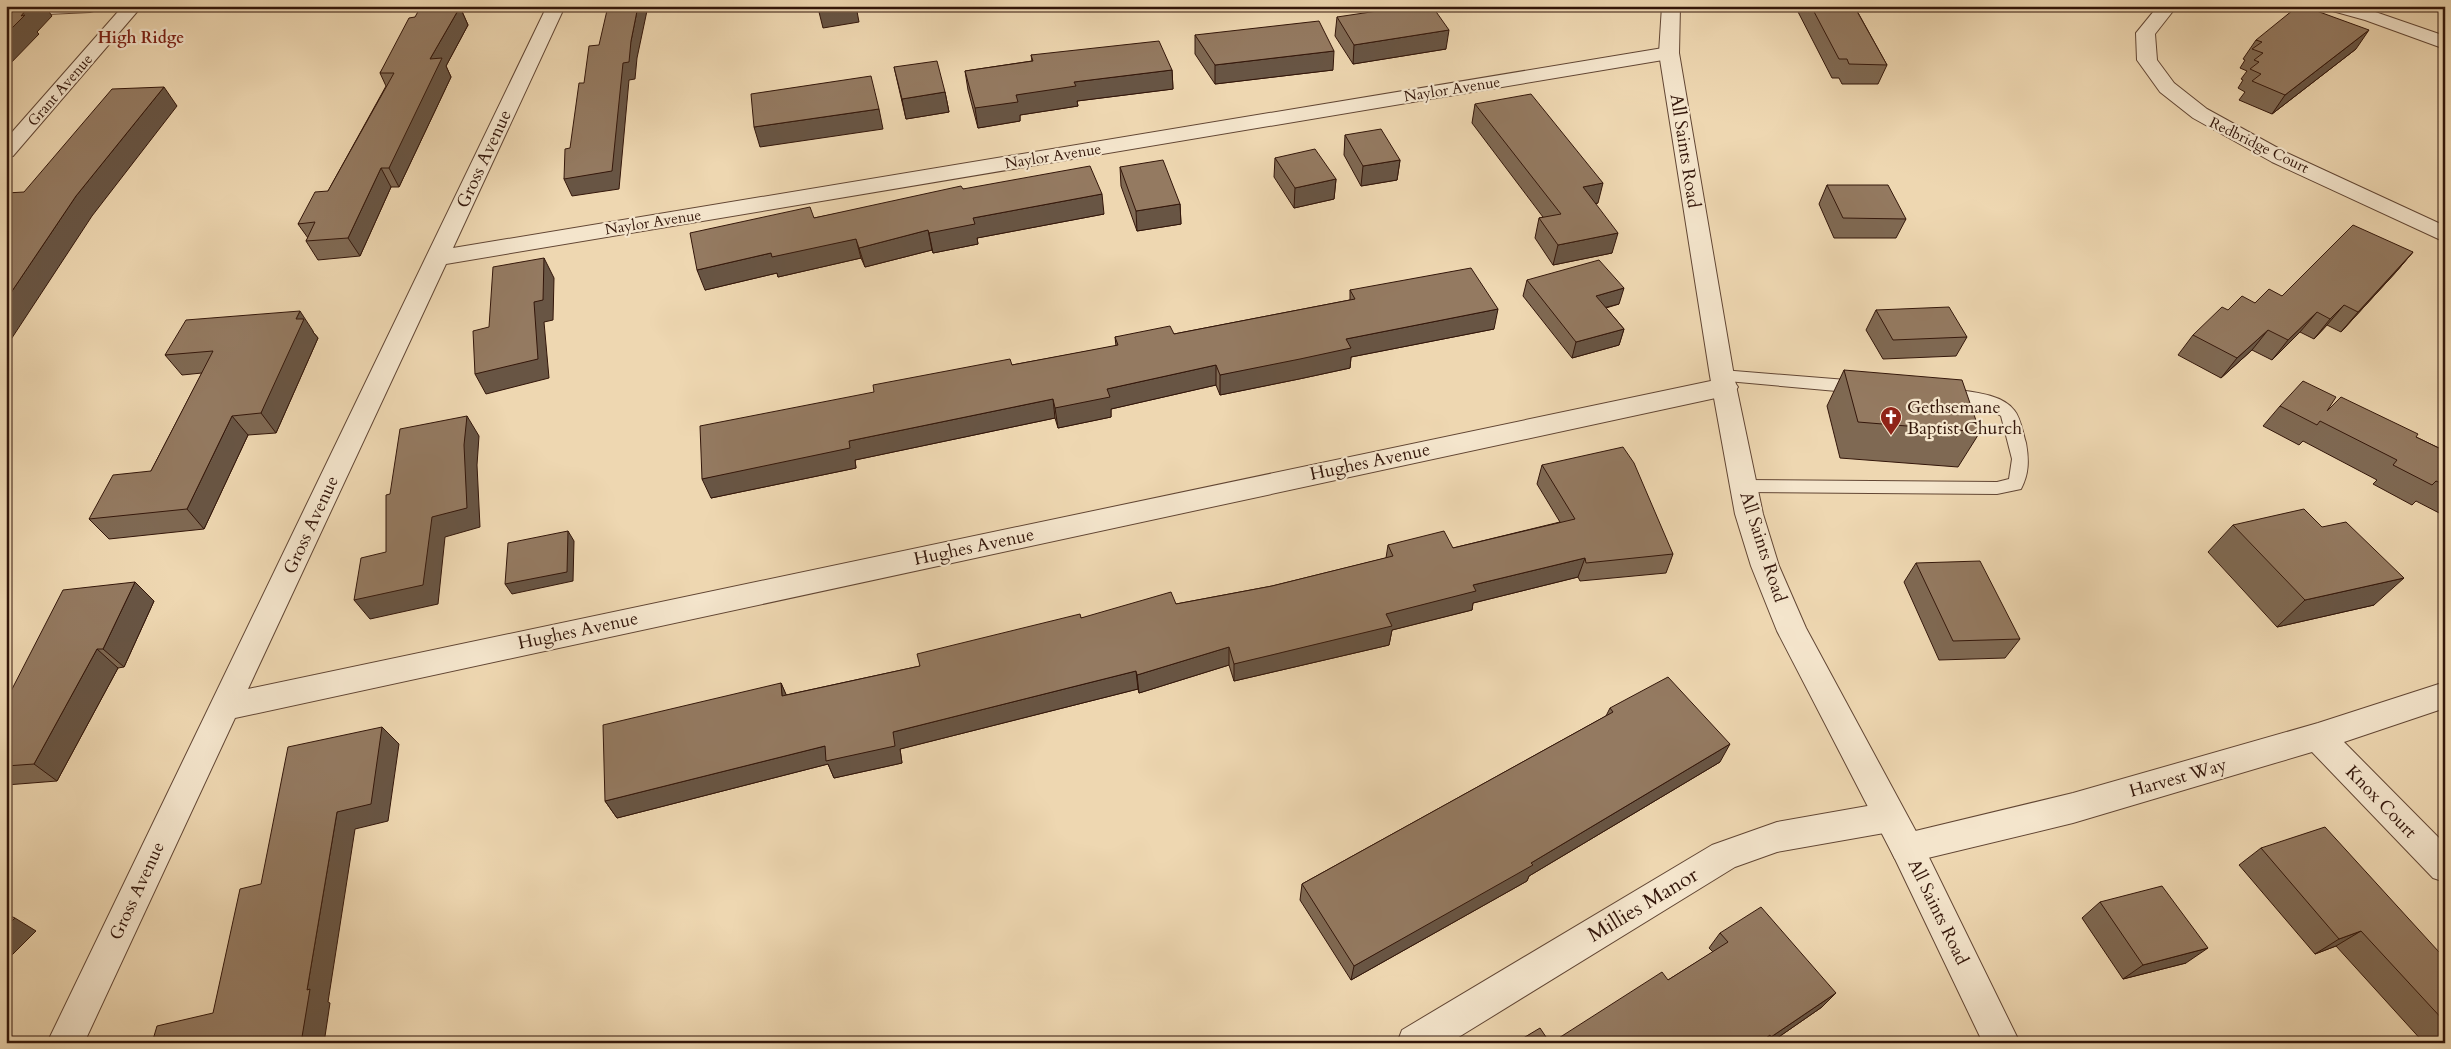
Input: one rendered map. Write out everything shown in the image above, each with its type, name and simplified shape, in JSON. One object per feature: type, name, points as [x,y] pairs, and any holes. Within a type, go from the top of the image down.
[{"type":"street","points":[[6,10],[90,6]]},
{"type":"street","name":"Grant Avenue","points":[[6,152],[133,6]]},
{"type":"street","name":"Gross Avenue","points":[[65,1043],[556,6]]},
{"type":"street","name":"All Saints Road","points":[[1671,6],[1669,53],[1723,382],[1749,514],[1766,566],[1792,631],[1907,848],[2002,1043]]},
{"type":"street","name":"Redbridge Court","points":[[2168,6],[2149,24],[2144,42],[2148,66],[2166,88],[2203,117],[2250,142],[2445,235]]},
{"type":"street","points":[[2336,6],[2378,11],[2445,43]]},
{"type":"street","name":"Naylor Avenue","points":[[437,258],[1669,53]]},
{"type":"street","name":"Hughes Avenue","points":[[224,707],[1723,382]]},
{"type":"street","name":"Harvest Way","points":[[1907,848],[2073,808],[2318,737],[2445,695]]},
{"type":"street","name":"Knox Court","points":[[2318,737],[2445,867]]},
{"type":"street","name":"Millies Manor","points":[[1415,1043],[1724,856],[1777,837],[1890,817]]},
{"type":"lane","points":[[1723,382],[1871,388]]},
{"type":"lane","points":[[1744,486],[1997,488],[2015,484],[2020,477],[2018,451],[2008,413],[1988,400],[1931,393]]},
{"type":"building","points":[[6,6],[29,6],[21,16],[25,15],[6,34]]},
{"type":"building","points":[[608,6],[638,6],[629,62],[623,63],[612,171],[564,179],[565,149],[570,148],[579,83],[584,83],[589,46],[599,45]]},
{"type":"building","points":[[818,6],[834,6],[818,8]]},
{"type":"building","points":[[1411,6],[1432,6],[1449,30],[1354,45],[1337,17]]},
{"type":"building","points":[[1811,6],[1854,6],[1887,65],[1849,64],[1847,59],[1839,59]]},
{"type":"building","points":[[2298,6],[2303,6],[2369,30],[2285,95],[2252,81],[2261,74],[2250,69],[2259,62],[2254,60],[2263,53],[2252,49],[2262,42],[2256,40]]},
{"type":"building","points":[[460,7],[430,59],[442,58],[389,168],[381,168],[348,238],[306,241],[315,222],[298,224],[315,192],[328,191],[394,73],[380,73],[409,18],[415,17],[420,8]]},
{"type":"building","points":[[1319,21],[1334,51],[1215,65],[1195,35]]},
{"type":"building","points":[[1159,41],[1172,70],[1074,82],[1076,86],[1016,95],[1018,102],[975,108],[965,71],[1033,61],[1031,55]]},
{"type":"building","points":[[937,61],[945,92],[902,99],[894,67]]},
{"type":"building","points":[[871,76],[879,109],[754,127],[751,94]]},
{"type":"building","points":[[164,87],[76,196],[6,300],[6,193],[24,192],[112,89]]},
{"type":"building","points":[[1531,94],[1603,183],[1583,187],[1618,233],[1558,245],[1539,218],[1561,214],[1475,104]]},
{"type":"building","points":[[1381,129],[1400,160],[1363,166],[1345,135]]},
{"type":"building","points":[[1315,149],[1336,179],[1295,188],[1275,158]]},
{"type":"building","points":[[1163,160],[1180,204],[1136,211],[1120,167]]},
{"type":"building","points":[[1090,166],[1102,194],[973,218],[975,224],[929,233],[928,230],[859,248],[856,239],[772,257],[771,253],[697,270],[690,233],[810,207],[814,218],[961,186],[963,189]]},
{"type":"building","points":[[1827,185],[1888,185],[1906,219],[1843,218]]},
{"type":"building","points":[[2353,225],[2413,252],[2358,312],[2344,305],[2330,319],[2317,312],[2288,340],[2268,330],[2237,358],[2193,335],[2222,307],[2228,310],[2242,296],[2255,303],[2269,289],[2282,296]]},
{"type":"building","points":[[544,258],[543,300],[534,302],[538,359],[475,374],[473,331],[489,327],[493,267]]},
{"type":"building","points":[[1599,260],[1624,288],[1596,296],[1624,329],[1576,342],[1527,280]]},
{"type":"building","points":[[1471,268],[1498,309],[1346,339],[1351,348],[1300,359],[1220,375],[1216,365],[1107,389],[1110,397],[1055,408],[1053,399],[849,441],[850,448],[702,479],[700,426],[874,392],[873,385],[1010,359],[1012,365],[1118,345],[1115,337],[1170,326],[1174,334],[1355,299],[1350,290]]},
{"type":"building","points":[[1949,307],[1967,337],[1893,340],[1876,310]]},
{"type":"building","points":[[300,311],[296,319],[304,319],[261,413],[232,416],[187,509],[89,519],[113,475],[151,471],[213,351],[165,355],[186,320]]},
{"type":"building","points":[[1844,370],[1962,380],[1980,432],[1858,422]]},
{"type":"building","points":[[2303,381],[2336,397],[2327,411],[2341,397],[2418,434],[2416,437],[2445,451],[2445,485],[2436,481],[2432,485],[2393,465],[2397,460],[2320,421],[2317,425],[2280,406]]},
{"type":"building","points":[[467,416],[464,445],[467,508],[432,517],[423,585],[354,600],[361,558],[386,552],[386,495],[390,494],[400,429]]},
{"type":"building","points":[[1623,447],[1634,463],[1673,554],[1586,563],[1585,558],[1473,585],[1476,591],[1386,614],[1392,626],[1234,664],[1229,647],[1137,675],[1136,671],[893,732],[895,746],[826,761],[825,746],[605,801],[603,725],[781,683],[782,696],[920,666],[917,654],[1080,614],[1081,618],[1171,592],[1176,604],[1272,586],[1393,556],[1388,545],[1444,531],[1453,548],[1575,519],[1542,465]]},
{"type":"building","points":[[2304,509],[2322,527],[2346,522],[2404,578],[2305,600],[2233,525]]},
{"type":"building","points":[[568,531],[567,572],[505,584],[508,543]]},
{"type":"building","points":[[1980,561],[2020,639],[1953,641],[1916,563]]},
{"type":"building","points":[[135,582],[103,649],[97,649],[34,764],[6,766],[6,692],[11,691],[63,590]]},
{"type":"building","points":[[1668,677],[1730,744],[1531,863],[1533,865],[1354,966],[1302,884],[1613,712],[1610,708]]},
{"type":"building","points":[[382,727],[371,804],[337,812],[307,990],[310,989],[301,1043],[152,1043],[157,1026],[213,1013],[240,889],[261,884],[288,747]]},
{"type":"building","points":[[2325,827],[2439,952],[2445,950],[2445,1022],[2361,931],[2339,939],[2261,848]]},
{"type":"building","points":[[2162,886],[2208,948],[2143,965],[2100,902]]},
{"type":"building","points":[[1761,907],[1836,993],[1771,1037],[1770,1035],[1759,1043],[1551,1043],[1662,972],[1668,980],[1728,942],[1720,933]]},
{"type":"building","points":[[6,914],[15,918],[6,927]]},
{"type":"building","points":[[1540,1028],[1550,1043],[1515,1043]]},
{"type":"building","points":[[2445,1036],[2445,1043],[2430,1043]]},
{"type":"place","name":"Gethsemane Baptist Church","points":[[1891,436]]},
{"type":"district","name":"High Ridge","points":[[141,38]]}]
